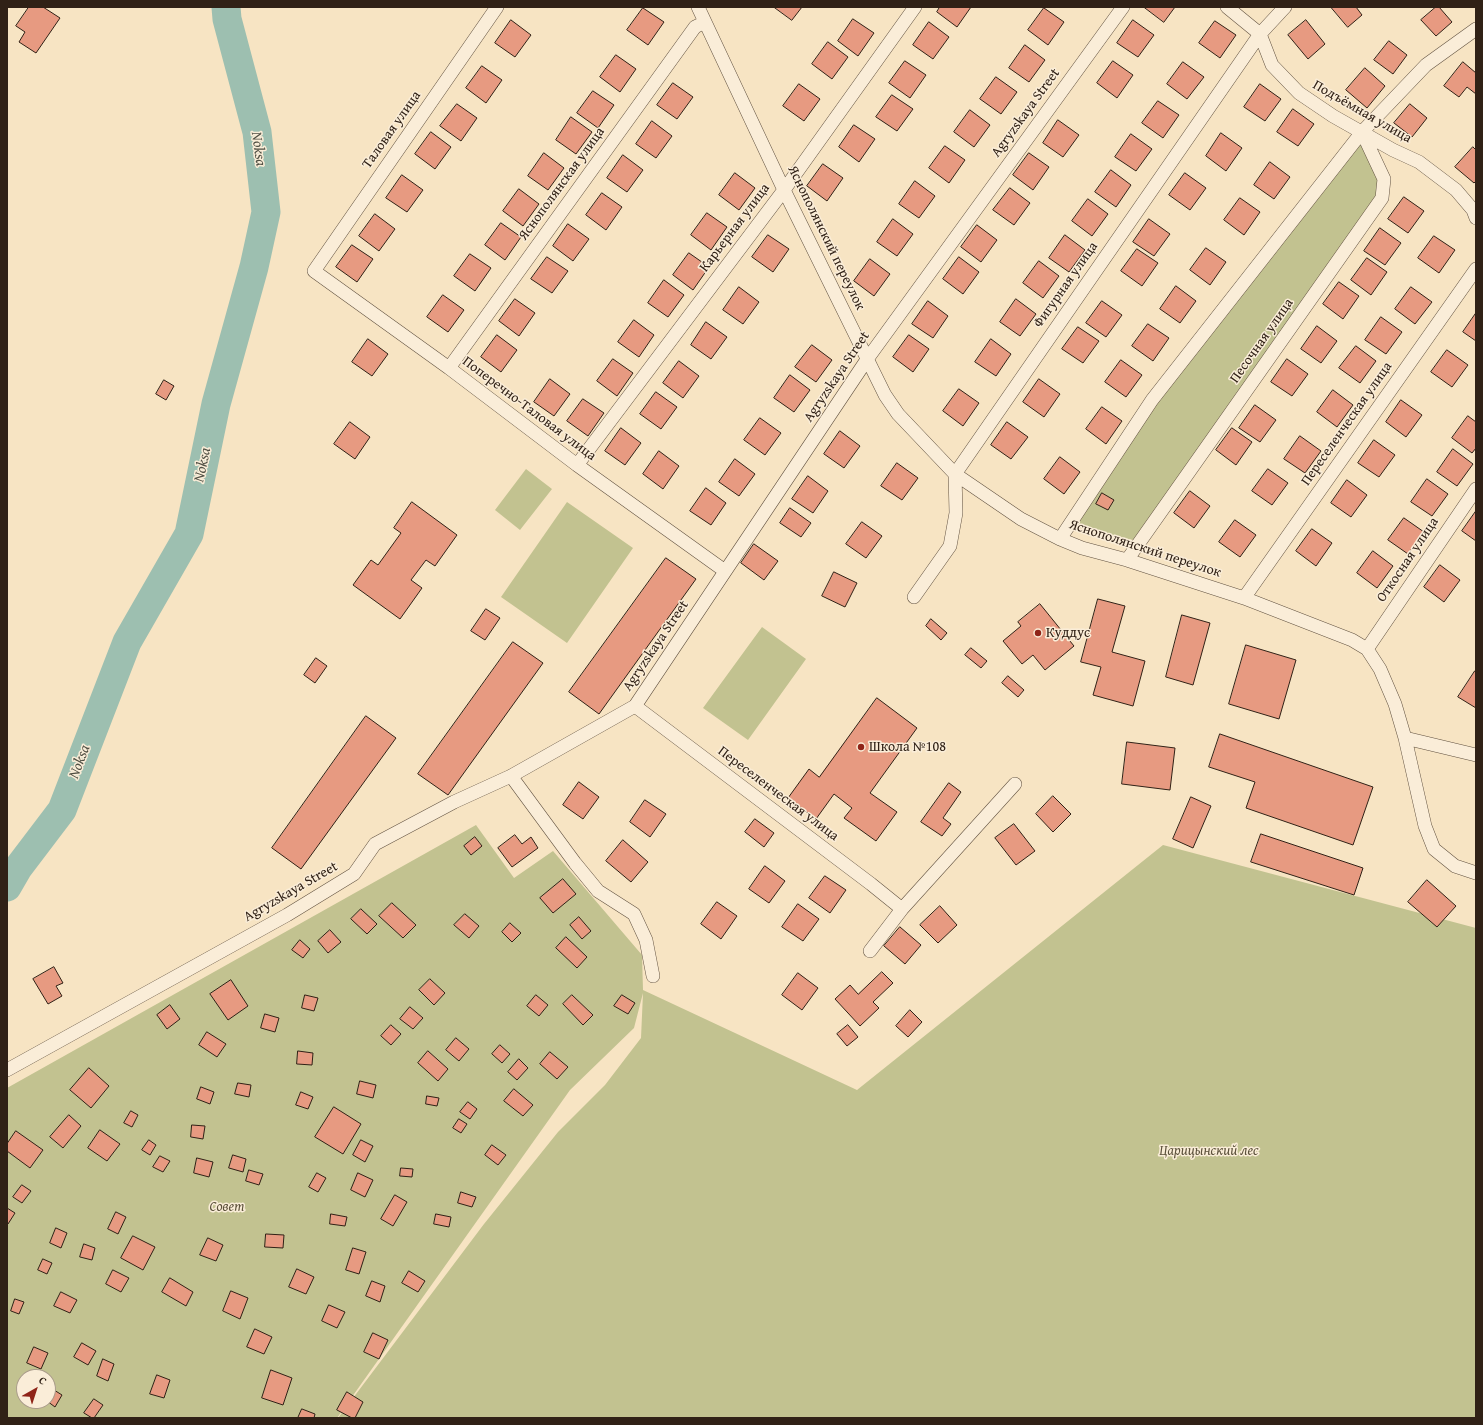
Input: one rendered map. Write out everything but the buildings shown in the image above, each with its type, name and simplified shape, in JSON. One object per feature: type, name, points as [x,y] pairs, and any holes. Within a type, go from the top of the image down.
[{"type":"street","name":"Таловая улица","points":[[314,271],[497,7]]},
{"type":"street","name":"Яснополянский переулок","points":[[698,7],[784,190],[885,394],[898,414],[955,474],[1021,519],[1060,539],[1082,548],[1128,560],[1244,598],[1352,640],[1367,649],[1380,669],[1395,704],[1405,738],[1425,826],[1434,849],[1455,866],[1476,873]]},
{"type":"street","name":"Карьерная улица","points":[[577,465],[784,190],[915,7]]},
{"type":"street","name":"Agryzskaya Street","points":[[7,1070],[287,915],[354,874],[375,844],[454,802],[511,776],[635,706],[868,358],[1123,7]]},
{"type":"street","points":[[1227,7],[1260,34]]},
{"type":"street","name":"Фигурная улица","points":[[955,474],[1260,34],[1286,7]]},
{"type":"street","name":"Яснополянская улица","points":[[448,368],[694,27],[705,22]]},
{"type":"street","points":[[1060,539],[1152,400],[1362,132],[1426,65],[1476,29]]},
{"type":"street","name":"Подъёмная улица","points":[[1260,34],[1272,66],[1299,93],[1333,116],[1393,150],[1419,162],[1456,190],[1475,212]]},
{"type":"street","name":"Песочная улица","points":[[1128,560],[1382,198],[1384,179],[1362,132]]},
{"type":"street","name":"Переселенческая улица","points":[[1244,598],[1476,269]]},
{"type":"street","name":"Поперечно-Таловая улица","points":[[314,271],[448,368],[577,465],[725,571]]},
{"type":"street","points":[[914,597],[950,546],[956,513],[955,474]]},
{"type":"street","name":"Откосная улица","points":[[1367,649],[1476,489]]},
{"type":"street","name":"Переселенческая улица","points":[[635,706],[872,884],[902,909]]},
{"type":"street","points":[[1405,738],[1476,755]]},
{"type":"street","points":[[511,776],[575,863],[598,890],[634,914],[646,940],[653,976]]},
{"type":"street","points":[[870,951],[902,909],[1016,784]]},
{"type":"green space","points":[[1351,140],[1377,154],[1388,179],[1142,542],[1063,524]]},
{"type":"green space","points":[[526,469],[552,489],[520,530],[495,510]]},
{"type":"green space","points":[[567,502],[633,548],[567,643],[501,597]]},
{"type":"green space","points":[[762,627],[806,659],[748,740],[703,708]]},
{"type":"green space","name":"Царицынский лес","points":[[476,825],[514,878],[553,851],[642,955],[643,990],[857,1090],[1163,845],[1476,928],[1476,1418],[338,1418],[484,1224],[558,1132],[605,1085],[641,1038],[643,993],[634,1028],[570,1090],[337,1418],[7,1418],[7,1088]]},
{"type":"waterway","name":"Noksa","points":[[7,887],[18,868],[62,810],[127,642],[189,534],[216,404],[254,267],[266,212],[257,132],[227,19],[226,7]]},
{"type":"place","name":"Куддус","points":[[1038,633]]},
{"type":"place","name":"Школа №108","points":[[861,747]]},
{"type":"park label","name":"Совет","points":[[227,1207]]}]
